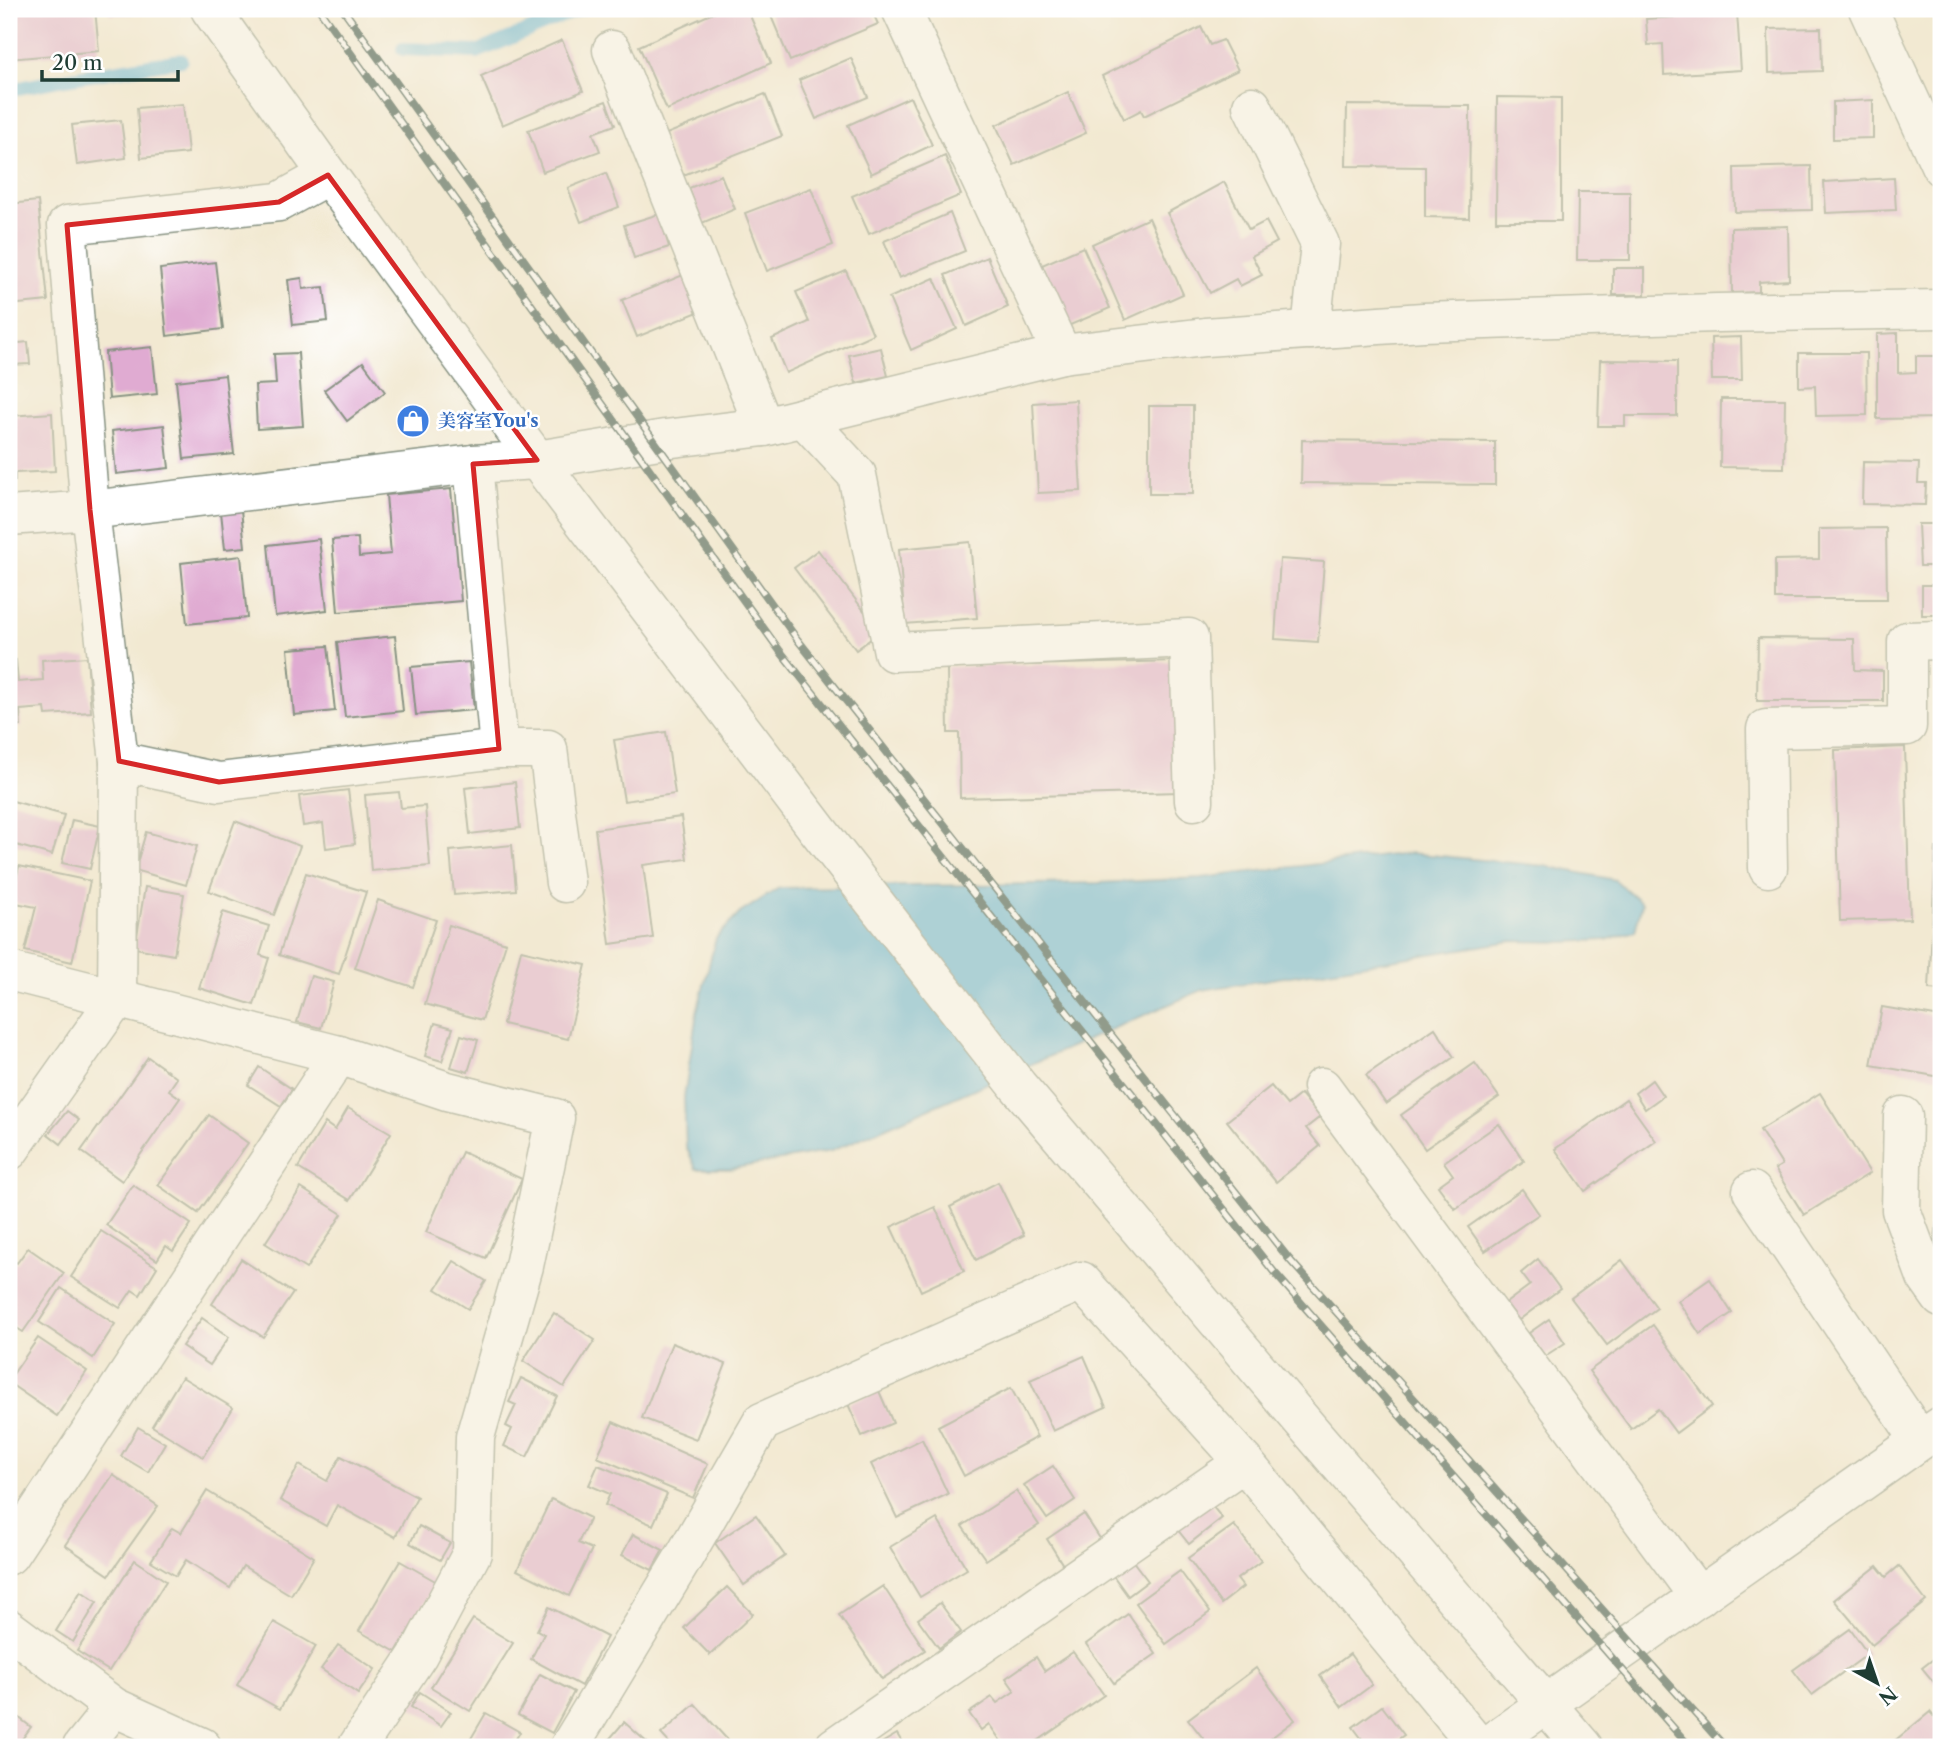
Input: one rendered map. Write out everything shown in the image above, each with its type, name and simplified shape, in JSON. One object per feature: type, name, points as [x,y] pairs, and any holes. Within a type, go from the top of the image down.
[{"type":"street","points":[[210,9],[537,460],[818,830],[1018,1086],[1583,1747]]},
{"type":"street","points":[[901,9],[1062,354]]},
{"type":"street","points":[[1868,9],[1941,167]]},
{"type":"street","points":[[612,50],[764,427]]},
{"type":"street","points":[[1252,106],[1320,244],[1311,330]]},
{"type":"street","points":[[9,1151],[117,999],[119,761],[90,510],[67,225],[279,202],[328,175]]},
{"type":"street","points":[[9,516],[90,510],[473,464],[537,460],[665,439],[764,427],[1062,354],[1205,337],[1436,321],[1941,309]]},
{"type":"street","points":[[803,416],[857,475],[892,652],[1189,638],[1194,801]]},
{"type":"street","points":[[473,464],[499,749]]},
{"type":"street","points":[[1768,868],[1766,729],[1908,726],[1907,641],[1941,640]]},
{"type":"street","points":[[119,761],[219,782],[499,749],[548,749],[565,883]]},
{"type":"street","points":[[9,971],[340,1055],[446,1091],[555,1118],[524,1266],[475,1437],[472,1553],[418,1655],[357,1747]]},
{"type":"street","points":[[9,1555],[340,1055]]},
{"type":"street","points":[[1322,1087],[1699,1597]]},
{"type":"street","points":[[1903,1116],[1901,1210],[1926,1278],[1941,1298]]},
{"type":"street","points":[[1485,1747],[1931,1433],[1752,1191]]},
{"type":"street","points":[[569,1747],[762,1422],[1081,1281],[1244,1462],[1479,1747]]},
{"type":"street","points":[[834,1747],[1244,1462]]},
{"type":"street","points":[[9,1629],[114,1707],[202,1747]]},
{"type":"street","points":[[82,1747],[114,1707]]},
{"type":"highlighted area","points":[[328,175],[537,460],[473,464],[499,749],[219,782],[119,761],[90,510],[67,225],[279,202]]},
{"type":"water","points":[[1409,853],[1545,866],[1615,880],[1642,903],[1635,931],[1606,940],[1512,941],[1202,990],[831,1151],[730,1169],[696,1169],[686,1146],[684,1098],[697,1012],[716,938],[740,913],[779,888],[1098,883],[1201,878]]},
{"type":"building","points":[[9,9],[95,9],[99,51],[9,59]]},
{"type":"building","points":[[109,9],[133,9],[133,14],[110,15]]},
{"type":"building","points":[[722,9],[747,9],[771,63],[667,110],[639,46]]},
{"type":"building","points":[[768,9],[871,9],[878,24],[790,61]]},
{"type":"building","points":[[1737,13],[1741,70],[1664,75],[1663,44],[1648,45],[1646,19]]},
{"type":"building","points":[[1201,27],[1210,45],[1223,40],[1238,70],[1144,116],[1141,110],[1124,119],[1102,76]]},
{"type":"building","points":[[1821,28],[1822,71],[1769,73],[1768,29]]},
{"type":"building","points":[[562,40],[583,91],[502,125],[481,76]]},
{"type":"building","points":[[851,58],[868,97],[816,119],[799,80]]},
{"type":"building","points":[[1068,92],[1086,133],[1014,165],[996,125]]},
{"type":"building","points":[[765,94],[782,136],[681,176],[664,135]]},
{"type":"building","points":[[910,97],[932,145],[871,174],[848,125]]},
{"type":"building","points":[[1497,97],[1561,98],[1561,221],[1496,221]]},
{"type":"building","points":[[1873,100],[1873,138],[1833,139],[1833,102]]},
{"type":"building","points":[[606,101],[615,125],[593,133],[600,151],[543,172],[528,130]]},
{"type":"building","points":[[183,104],[188,153],[141,158],[137,108]]},
{"type":"building","points":[[1347,105],[1470,106],[1469,218],[1425,217],[1425,167],[1346,166]]},
{"type":"building","points":[[121,120],[126,158],[77,165],[72,125]]},
{"type":"building","points":[[945,156],[961,195],[869,234],[852,196]]},
{"type":"building","points":[[1811,166],[1812,210],[1735,212],[1734,168]]},
{"type":"building","points":[[606,173],[619,207],[581,222],[568,188]]},
{"type":"building","points":[[721,175],[735,209],[702,223],[689,188]]},
{"type":"building","points":[[1894,178],[1896,210],[1826,213],[1824,182]]},
{"type":"building","points":[[1224,182],[1249,230],[1266,221],[1277,242],[1252,256],[1262,275],[1240,286],[1236,279],[1210,293],[1167,213]]},
{"type":"building","points":[[811,188],[833,245],[767,271],[745,213]]},
{"type":"building","points":[[1578,192],[1630,192],[1630,260],[1577,260]]},
{"type":"building","points":[[38,201],[48,301],[9,305],[9,204]]},
{"type":"building","points":[[950,213],[965,251],[899,278],[884,241]]},
{"type":"building","points":[[659,214],[669,247],[634,258],[624,225]]},
{"type":"building","points":[[1149,218],[1183,294],[1125,320],[1092,244]]},
{"type":"building","points":[[1788,226],[1789,280],[1759,282],[1759,292],[1732,293],[1731,228]]},
{"type":"building","points":[[1083,247],[1110,308],[1068,326],[1042,265]]},
{"type":"building","points":[[987,257],[1008,307],[966,326],[945,275]]},
{"type":"building","points":[[215,262],[223,329],[167,336],[160,269]]},
{"type":"building","points":[[1613,268],[1645,268],[1645,295],[1613,295]]},
{"type":"building","points":[[846,271],[873,334],[786,373],[772,339],[809,322],[796,292]]},
{"type":"building","points":[[688,273],[703,310],[637,337],[622,300]]},
{"type":"building","points":[[302,278],[303,289],[324,287],[328,321],[293,325],[288,280]]},
{"type":"building","points":[[934,278],[957,329],[911,350],[889,298]]},
{"type":"building","points":[[1898,333],[1898,373],[1916,372],[1916,356],[1941,356],[1941,418],[1877,419],[1877,334]]},
{"type":"building","points":[[1741,337],[1742,380],[1712,380],[1711,338]]},
{"type":"building","points":[[28,342],[30,364],[9,365],[9,344]]},
{"type":"building","points":[[152,347],[157,394],[109,399],[105,352]]},
{"type":"building","points":[[881,348],[888,376],[856,383],[849,355]]},
{"type":"building","points":[[298,353],[303,426],[257,429],[255,385],[276,384],[274,354]]},
{"type":"building","points":[[1799,353],[1866,353],[1867,415],[1816,416],[1815,386],[1799,387]]},
{"type":"building","points":[[1600,360],[1677,361],[1677,416],[1625,416],[1625,426],[1598,426]]},
{"type":"building","points":[[363,362],[385,392],[347,421],[324,390]]},
{"type":"building","points":[[225,375],[234,454],[184,459],[176,381]]},
{"type":"building","points":[[1721,399],[1785,399],[1784,468],[1720,467]]},
{"type":"building","points":[[1076,400],[1081,491],[1038,493],[1033,403]]},
{"type":"building","points":[[1149,406],[1193,406],[1193,494],[1149,494]]},
{"type":"building","points":[[52,413],[55,471],[15,473],[15,481],[9,481],[9,416]]},
{"type":"building","points":[[164,425],[169,468],[116,474],[112,431]]},
{"type":"building","points":[[1302,440],[1495,442],[1495,485],[1301,483]]},
{"type":"building","points":[[1863,462],[1919,463],[1918,483],[1926,483],[1925,505],[1862,504]]},
{"type":"building","points":[[451,489],[461,601],[338,612],[332,540],[358,538],[359,557],[391,554],[386,495]]},
{"type":"building","points":[[241,510],[245,547],[225,549],[221,512]]},
{"type":"building","points":[[1918,524],[1941,524],[1941,566],[1920,566]]},
{"type":"building","points":[[1886,528],[1887,599],[1775,599],[1775,560],[1819,559],[1819,529]]},
{"type":"building","points":[[319,539],[327,610],[275,616],[268,545]]},
{"type":"building","points":[[970,542],[977,618],[905,624],[899,549]]},
{"type":"building","points":[[818,550],[880,632],[856,650],[794,568]]},
{"type":"building","points":[[241,556],[247,618],[187,624],[181,563]]},
{"type":"building","points":[[1280,559],[1324,562],[1318,642],[1275,639]]},
{"type":"building","points":[[1922,585],[1941,585],[1941,615],[1922,615]]},
{"type":"building","points":[[395,636],[403,711],[345,717],[337,642]]},
{"type":"building","points":[[1758,638],[1854,639],[1855,670],[1883,671],[1883,701],[1757,701]]},
{"type":"building","points":[[328,646],[335,711],[294,715],[288,649]]},
{"type":"building","points":[[87,657],[91,712],[46,715],[45,708],[20,710],[21,726],[9,727],[9,661],[16,660],[18,682],[43,680],[42,660]]},
{"type":"building","points":[[1176,661],[1179,792],[960,798],[959,733],[948,733],[947,667]]},
{"type":"building","points":[[469,662],[474,710],[416,715],[411,667]]},
{"type":"building","points":[[666,732],[675,794],[624,801],[614,740]]},
{"type":"building","points":[[1905,747],[1910,919],[1840,921],[1835,750]]},
{"type":"building","points":[[515,782],[520,828],[470,834],[465,788]]},
{"type":"building","points":[[348,790],[355,844],[326,848],[323,823],[303,826],[299,796]]},
{"type":"building","points":[[399,792],[401,808],[425,806],[430,866],[371,871],[365,795]]},
{"type":"building","points":[[9,800],[64,815],[52,855],[9,843]]},
{"type":"building","points":[[681,817],[687,859],[643,865],[653,938],[610,944],[595,829]]},
{"type":"building","points":[[72,820],[100,826],[90,869],[62,863]]},
{"type":"building","points":[[235,821],[300,846],[274,915],[209,891]]},
{"type":"building","points":[[146,832],[197,846],[186,885],[135,870]]},
{"type":"building","points":[[512,845],[516,890],[454,895],[450,851]]},
{"type":"building","points":[[1936,848],[1941,848],[1941,990],[1929,989]]},
{"type":"building","points":[[19,866],[90,881],[72,962],[25,951],[36,907],[11,902]]},
{"type":"building","points":[[306,873],[366,892],[339,974],[279,955]]},
{"type":"building","points":[[145,887],[184,894],[174,955],[135,948]]},
{"type":"building","points":[[378,900],[436,920],[413,987],[355,968]]},
{"type":"building","points":[[223,912],[269,926],[260,955],[269,958],[254,1005],[199,988]]},
{"type":"building","points":[[449,925],[506,943],[482,1020],[425,1004]]},
{"type":"building","points":[[521,950],[586,965],[568,1039],[503,1024]]},
{"type":"building","points":[[311,976],[334,982],[321,1028],[297,1022]]},
{"type":"building","points":[[1882,1007],[1941,1017],[1941,1077],[1871,1065]]},
{"type":"building","points":[[435,1023],[453,1028],[442,1061],[425,1056]]},
{"type":"building","points":[[1435,1028],[1454,1057],[1386,1104],[1366,1075]]},
{"type":"building","points":[[461,1035],[478,1040],[468,1072],[451,1067]]},
{"type":"building","points":[[148,1057],[177,1078],[169,1090],[180,1098],[122,1181],[81,1151]]},
{"type":"building","points":[[1475,1063],[1499,1097],[1425,1149],[1401,1115]]},
{"type":"building","points":[[259,1067],[292,1089],[281,1106],[248,1085]]},
{"type":"building","points":[[1652,1080],[1663,1096],[1645,1109],[1635,1093]]},
{"type":"building","points":[[1271,1086],[1287,1105],[1301,1094],[1320,1117],[1306,1128],[1320,1146],[1276,1182],[1227,1121]]},
{"type":"building","points":[[1820,1093],[1870,1173],[1804,1215],[1775,1169],[1782,1165],[1760,1130]]},
{"type":"building","points":[[1626,1099],[1656,1141],[1585,1191],[1555,1149]]},
{"type":"building","points":[[348,1108],[391,1133],[350,1200],[298,1168],[325,1123],[335,1130]]},
{"type":"building","points":[[67,1111],[79,1120],[61,1144],[48,1134]]},
{"type":"building","points":[[209,1115],[248,1143],[198,1213],[158,1185]]},
{"type":"building","points":[[1499,1124],[1524,1161],[1455,1209],[1438,1186],[1453,1175],[1444,1162]]},
{"type":"building","points":[[462,1152],[522,1179],[486,1258],[426,1232]]},
{"type":"building","points":[[998,1182],[1024,1235],[976,1260],[950,1207]]},
{"type":"building","points":[[133,1185],[191,1224],[173,1251],[166,1246],[157,1260],[106,1225]]},
{"type":"building","points":[[301,1188],[342,1214],[306,1269],[265,1243]]},
{"type":"building","points":[[1522,1189],[1539,1214],[1485,1251],[1468,1227]]},
{"type":"building","points":[[1941,1199],[1941,1248],[1934,1247]]},
{"type":"building","points":[[935,1207],[964,1271],[921,1291],[891,1227]]},
{"type":"building","points":[[101,1231],[157,1267],[140,1295],[132,1290],[120,1308],[71,1277]]},
{"type":"building","points":[[28,1248],[64,1273],[23,1332],[9,1323],[9,1258],[17,1263]]},
{"type":"building","points":[[241,1259],[293,1293],[263,1337],[212,1304]]},
{"type":"building","points":[[1538,1259],[1560,1289],[1519,1320],[1506,1303],[1530,1285],[1521,1273]]},
{"type":"building","points":[[1622,1260],[1657,1308],[1607,1345],[1571,1298]]},
{"type":"building","points":[[454,1261],[486,1281],[468,1309],[436,1289]]},
{"type":"building","points":[[1710,1279],[1732,1313],[1700,1334],[1678,1301]]},
{"type":"building","points":[[61,1288],[115,1324],[93,1358],[39,1322]]},
{"type":"building","points":[[554,1313],[595,1340],[564,1387],[523,1361]]},
{"type":"building","points":[[202,1318],[229,1337],[210,1365],[182,1346]]},
{"type":"building","points":[[1549,1319],[1565,1343],[1545,1356],[1529,1333]]},
{"type":"building","points":[[1653,1325],[1712,1406],[1676,1433],[1658,1409],[1631,1429],[1589,1371]]},
{"type":"building","points":[[38,1338],[87,1371],[57,1416],[9,1383]]},
{"type":"building","points":[[672,1343],[726,1364],[696,1439],[642,1418]]},
{"type":"building","points":[[1084,1356],[1106,1407],[1053,1431],[1030,1380]]},
{"type":"building","points":[[182,1377],[233,1408],[203,1457],[152,1426]]},
{"type":"building","points":[[521,1378],[557,1396],[527,1457],[504,1446],[512,1429],[506,1426],[516,1405],[509,1402]]},
{"type":"building","points":[[1011,1388],[1037,1437],[964,1476],[938,1426]]},
{"type":"building","points":[[879,1391],[893,1423],[862,1436],[848,1404]]},
{"type":"building","points":[[613,1422],[708,1464],[693,1498],[597,1457]]},
{"type":"building","points":[[138,1427],[165,1443],[148,1472],[121,1456]]},
{"type":"building","points":[[922,1439],[948,1494],[897,1518],[871,1464]]},
{"type":"building","points":[[341,1456],[417,1497],[395,1537],[337,1505],[326,1526],[280,1500],[299,1465],[327,1481]]},
{"type":"building","points":[[598,1465],[667,1494],[653,1525],[605,1505],[610,1494],[589,1485]]},
{"type":"building","points":[[1053,1466],[1075,1500],[1047,1519],[1024,1485]]},
{"type":"building","points":[[113,1475],[158,1506],[109,1575],[65,1545]]},
{"type":"building","points":[[207,1491],[314,1557],[291,1595],[243,1566],[230,1588],[186,1560],[176,1576],[151,1561],[172,1528],[181,1533]]},
{"type":"building","points":[[1016,1491],[1039,1525],[986,1560],[962,1526]]},
{"type":"building","points":[[551,1499],[590,1518],[578,1543],[592,1549],[569,1596],[517,1570]]},
{"type":"building","points":[[1209,1502],[1222,1518],[1189,1544],[1177,1529]]},
{"type":"building","points":[[1084,1514],[1101,1540],[1063,1565],[1047,1539]]},
{"type":"building","points":[[756,1515],[785,1556],[744,1585],[715,1543]]},
{"type":"building","points":[[937,1519],[967,1569],[920,1597],[890,1547]]},
{"type":"building","points":[[1234,1525],[1261,1561],[1237,1579],[1243,1587],[1221,1604],[1188,1558]]},
{"type":"building","points":[[419,1526],[450,1543],[440,1560],[410,1543]]},
{"type":"building","points":[[633,1534],[663,1550],[652,1570],[622,1555]]},
{"type":"building","points":[[135,1560],[166,1581],[109,1671],[77,1651]]},
{"type":"building","points":[[1132,1560],[1148,1581],[1128,1596],[1112,1574]]},
{"type":"building","points":[[400,1561],[437,1582],[396,1652],[359,1631]]},
{"type":"building","points":[[1877,1566],[1886,1577],[1899,1566],[1926,1601],[1872,1645],[1834,1600]]},
{"type":"building","points":[[1180,1571],[1210,1612],[1166,1644],[1136,1603]]},
{"type":"building","points":[[883,1586],[925,1650],[882,1679],[839,1615]]},
{"type":"building","points":[[727,1587],[753,1614],[710,1655],[684,1628]]},
{"type":"building","points":[[81,1591],[97,1602],[73,1642],[56,1631]]},
{"type":"building","points":[[940,1603],[961,1632],[939,1648],[918,1619]]},
{"type":"building","points":[[549,1607],[607,1637],[581,1686],[531,1659],[544,1634],[537,1630]]},
{"type":"building","points":[[1128,1614],[1156,1654],[1114,1683],[1086,1644]]},
{"type":"building","points":[[473,1619],[513,1643],[470,1711],[431,1687]]},
{"type":"building","points":[[274,1622],[316,1646],[280,1709],[237,1685]]},
{"type":"building","points":[[1850,1629],[1868,1654],[1812,1695],[1793,1670]]},
{"type":"building","points":[[338,1645],[375,1669],[358,1694],[321,1669]]},
{"type":"building","points":[[1073,1652],[1104,1695],[1029,1747],[1005,1747],[989,1724],[981,1730],[969,1713],[992,1697],[997,1703],[1015,1691],[1006,1678],[1036,1657],[1045,1671]]},
{"type":"building","points":[[1941,1653],[1941,1691],[1922,1668]]},
{"type":"building","points":[[1350,1654],[1372,1685],[1342,1707],[1320,1676]]},
{"type":"building","points":[[1256,1668],[1295,1720],[1259,1747],[1210,1747],[1188,1719]]},
{"type":"building","points":[[540,1674],[574,1692],[552,1733],[518,1715]]},
{"type":"building","points":[[420,1692],[451,1712],[441,1726],[411,1707]]},
{"type":"building","points":[[695,1704],[734,1747],[673,1747],[661,1734]]},
{"type":"building","points":[[1382,1706],[1404,1735],[1387,1747],[1368,1747],[1353,1727]]},
{"type":"building","points":[[9,1710],[31,1727],[16,1747],[9,1747]]},
{"type":"building","points":[[1930,1712],[1941,1725],[1941,1747],[1887,1747]]},
{"type":"building","points":[[486,1713],[520,1732],[511,1747],[466,1747]]},
{"type":"building","points":[[624,1722],[650,1745],[611,1747],[606,1743]]},
{"type":"building","points":[[897,1734],[905,1747],[875,1747]]},
{"type":"waterway","points":[[403,49],[477,52],[580,9]]},
{"type":"waterway","points":[[9,90],[181,60]]},
{"type":"railway","points":[[319,9],[780,651],[1274,1272],[1690,1747]]},
{"type":"railway","points":[[343,9],[797,639],[1289,1259],[1725,1747]]},
{"type":"place","name":"美容室You's","points":[[413,421]]}]
